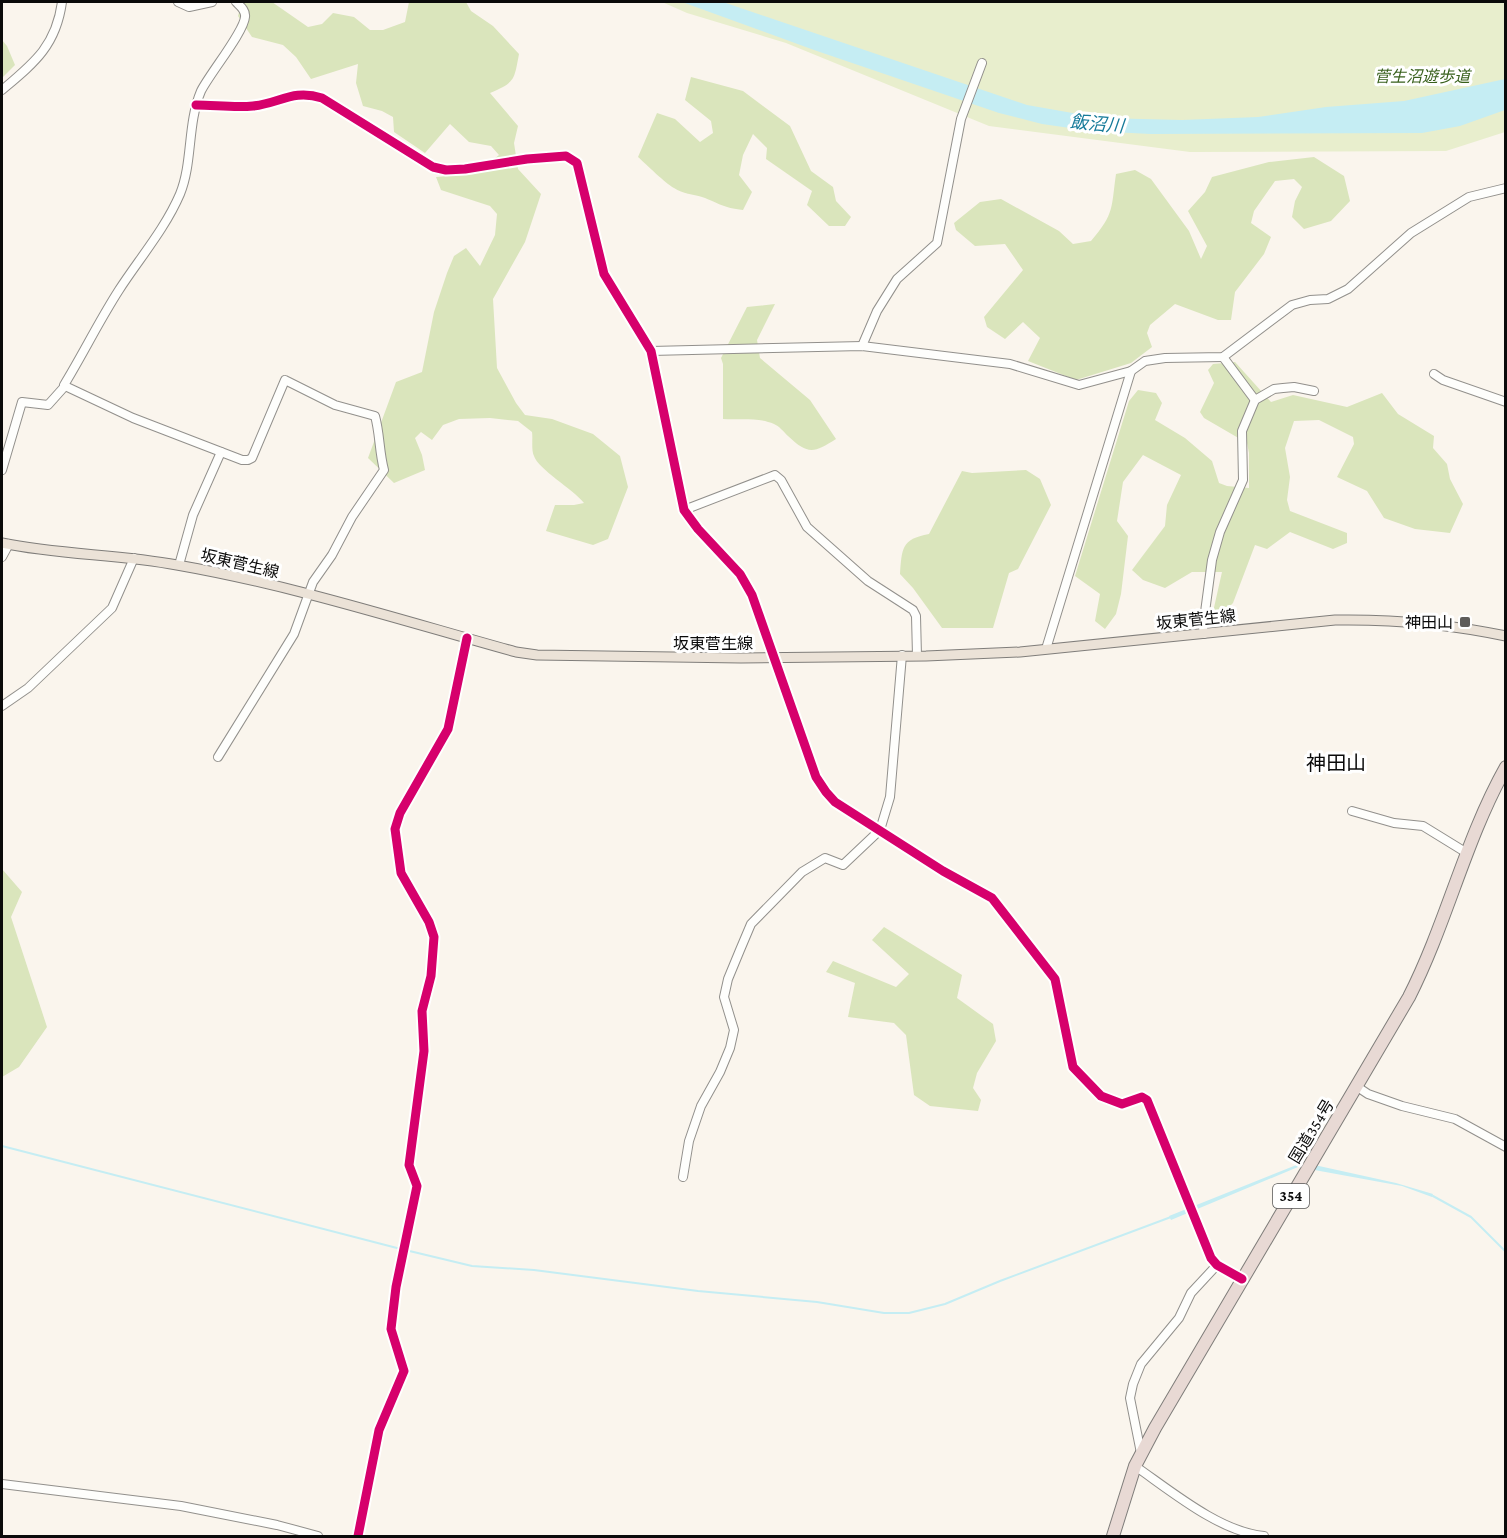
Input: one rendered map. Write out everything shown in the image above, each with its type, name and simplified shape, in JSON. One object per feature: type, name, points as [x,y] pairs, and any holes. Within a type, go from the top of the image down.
[{"type":"highway","name":"国道354号","points":[[1113,1536],[1134,1466],[1141,1453],[1420,976],[1487,802],[1506,766]]},
{"type":"main road","name":"坂東菅生線","points":[[5,543],[26,548],[134,558],[248,579],[516,652],[537,655],[741,658],[1020,652],[1335,620],[1372,619],[1434,624],[1506,636]]},
{"type":"street","points":[[2,90],[39,58],[59,22],[62,2]]},
{"type":"street","points":[[178,2],[189,6],[212,2]]},
{"type":"street","points":[[2,470],[22,402],[48,405],[65,386],[118,291],[153,241],[180,194],[184,182],[196,105],[203,88],[245,18],[245,13],[236,2]]},
{"type":"street","points":[[862,346],[877,311],[897,279],[937,243],[961,119],[981,65]]},
{"type":"street","points":[[196,105],[256,106],[293,95],[308,94],[322,98],[433,167],[465,170],[527,159],[566,156],[578,163],[604,274],[651,351],[684,510],[692,522],[741,574],[759,613],[816,777],[835,802],[943,871],[992,898],[1055,979],[1072,1067],[1101,1096],[1122,1104],[1142,1097],[1147,1100],[1211,1258],[1217,1265],[1242,1279]]},
{"type":"street","points":[[651,351],[862,346],[1010,364],[1079,385],[1131,371],[1145,361],[1165,358],[1223,357],[1292,304],[1329,299],[1348,289],[1411,233],[1469,197],[1506,188]]},
{"type":"street","points":[[1223,357],[1255,400]]},
{"type":"street","points":[[1046,649],[1131,371]]},
{"type":"street","points":[[1434,374],[1443,380],[1506,402]]},
{"type":"street","points":[[65,386],[133,418],[242,460],[252,458],[285,380],[335,405],[375,416],[380,432],[380,453],[384,470],[352,517],[332,555],[313,582],[294,634],[218,757]]},
{"type":"street","points":[[1204,634],[1212,560],[1220,532],[1243,480],[1242,431],[1255,400],[1274,389],[1294,387],[1314,391]]},
{"type":"street","points":[[179,565],[194,514],[221,452]]},
{"type":"street","points":[[684,510],[775,475],[781,480],[807,527],[868,581],[913,609],[916,616],[917,656]]},
{"type":"street","points":[[2,557],[5,543]]},
{"type":"street","points":[[2,706],[28,688],[112,608],[134,558]]},
{"type":"street","points":[[358,1536],[379,1430],[404,1371],[391,1329],[396,1287],[417,1186],[409,1165],[424,1051],[422,1011],[431,976],[434,937],[429,922],[401,873],[394,829],[400,813],[448,729],[466,638]]},
{"type":"street","points":[[683,1177],[688,1142],[701,1106],[730,1048],[734,1030],[724,998],[728,979],[751,924],[802,872],[825,858],[843,865],[880,830],[890,797],[902,655]]},
{"type":"street","points":[[1352,811],[1394,823],[1423,826],[1467,854]]},
{"type":"street","points":[[1356,1086],[1368,1094],[1402,1106],[1455,1119],[1506,1147]]},
{"type":"street","points":[[1141,1453],[1130,1398],[1141,1364],[1179,1317],[1191,1293],[1217,1265]]},
{"type":"street","points":[[1134,1466],[1201,1512],[1249,1535],[1264,1536]]},
{"type":"street","points":[[2,1484],[181,1506],[318,1536]]},
{"type":"green space","points":[[242,2],[272,2],[308,27],[322,24],[333,13],[354,17],[370,30],[383,30],[405,22],[409,2],[466,2],[471,11],[493,26],[519,54],[512,80],[490,93],[518,126],[514,143],[518,169],[541,194],[525,242],[493,299],[497,368],[525,415],[552,419],[593,434],[620,456],[628,487],[608,539],[593,545],[546,531],[555,505],[584,503],[537,461],[533,451],[532,432],[518,421],[490,418],[459,419],[443,425],[432,440],[421,432],[415,438],[425,470],[394,483],[368,458],[396,382],[422,372],[434,312],[454,256],[466,248],[480,266],[495,235],[497,214],[490,206],[441,190],[436,177],[475,174],[499,155],[491,146],[469,142],[450,124],[425,153],[394,132],[393,117],[382,111],[363,106],[356,83],[358,64],[311,79],[296,57],[283,45],[252,37],[238,16]]},
{"type":"green space","name":"菅生沼遊歩道","points":[[662,2],[1505,2],[1505,132],[1446,151],[1190,152],[989,126],[786,43],[687,13]]},
{"type":"green space","points":[[2,40],[15,65],[2,78]]},
{"type":"green space","points":[[691,77],[743,91],[790,126],[811,171],[833,187],[836,201],[851,217],[845,226],[829,226],[807,205],[812,191],[766,159],[767,148],[753,134],[743,155],[739,175],[752,192],[743,210],[726,207],[677,190],[638,157],[657,113],[675,119],[700,142],[713,133],[711,121],[685,100]]},
{"type":"green space","points":[[1314,157],[1344,176],[1350,201],[1331,221],[1304,229],[1292,217],[1295,201],[1302,187],[1294,179],[1275,181],[1254,211],[1251,223],[1271,237],[1264,254],[1235,292],[1231,320],[1218,320],[1175,304],[1150,325],[1147,333],[1152,347],[1131,363],[1076,380],[1028,361],[1040,338],[1023,322],[1005,339],[987,327],[984,317],[1023,270],[1005,244],[975,246],[956,230],[954,223],[980,202],[1001,199],[1059,231],[1073,244],[1091,241],[1111,210],[1116,174],[1135,170],[1151,179],[1189,231],[1201,259],[1207,246],[1188,211],[1205,192],[1212,177],[1269,162]]},
{"type":"green space","points":[[775,304],[757,340],[760,358],[810,400],[836,439],[816,449],[806,449],[778,426],[768,422],[723,419],[723,364],[721,358],[747,307]]},
{"type":"green space","points":[[1235,362],[1271,402],[1293,395],[1347,407],[1382,393],[1398,414],[1434,436],[1433,448],[1447,464],[1450,479],[1463,504],[1450,533],[1415,529],[1384,518],[1367,491],[1337,477],[1354,444],[1353,437],[1319,420],[1294,421],[1285,448],[1290,477],[1287,500],[1290,511],[1347,533],[1347,543],[1333,549],[1290,532],[1267,549],[1255,545],[1233,603],[1219,617],[1213,612],[1222,572],[1192,572],[1165,588],[1143,580],[1132,570],[1165,526],[1167,505],[1181,475],[1143,455],[1123,482],[1117,521],[1128,536],[1121,594],[1116,614],[1105,629],[1095,621],[1100,594],[1075,576],[1129,401],[1138,390],[1156,393],[1162,403],[1155,420],[1185,438],[1212,461],[1219,483],[1249,488],[1247,443],[1204,418],[1200,412],[1214,383],[1208,370],[1213,364]]},
{"type":"green space","points":[[1026,470],[1040,479],[1051,505],[1018,569],[1009,573],[993,628],[942,628],[900,574],[901,558],[905,546],[913,539],[929,534],[962,471],[972,473]]},
{"type":"green space","points":[[2,869],[22,892],[11,917],[47,1027],[19,1067],[2,1077]]},
{"type":"green space","points":[[884,927],[962,975],[957,998],[993,1024],[996,1041],[977,1073],[973,1088],[981,1100],[978,1111],[930,1106],[914,1095],[906,1035],[894,1023],[848,1017],[855,983],[826,972],[833,961],[896,987],[909,974],[872,940]]},
{"type":"water","name":"飯沼川","points":[[682,2],[723,2],[1027,105],[1101,118],[1182,120],[1258,117],[1326,107],[1404,101],[1505,79],[1505,110],[1460,126],[1422,133],[1151,134],[1091,131],[1042,124],[999,113]]},
{"type":"water","points":[[1299,1164],[1319,1166],[1396,1183],[1433,1194],[1432,1197],[1402,1186],[1298,1167],[1171,1220],[1169,1216]]},
{"type":"waterway","points":[[2,1146],[472,1266],[534,1270],[698,1291],[817,1302],[884,1313],[909,1313],[945,1304],[1171,1217]]},
{"type":"waterway","points":[[1433,1196],[1471,1217],[1506,1252]]},
{"type":"cycle path","points":[[196,105],[253,106],[303,95],[322,98],[433,167],[446,170],[566,156],[577,163],[604,274],[651,351],[684,510],[698,529],[740,574],[752,595],[816,777],[835,802],[943,871],[992,898],[1055,979],[1073,1067],[1101,1096],[1122,1104],[1142,1097],[1147,1100],[1211,1258],[1217,1265],[1242,1279]]},
{"type":"cycle path","points":[[358,1536],[379,1430],[404,1371],[391,1329],[396,1287],[417,1186],[409,1165],[424,1051],[422,1011],[431,976],[434,937],[429,922],[401,873],[395,829],[400,813],[448,729],[467,638]]},
{"type":"place","name":"神田山","points":[[1465,622]]},
{"type":"district","name":"神田山","points":[[1336,763]]}]
